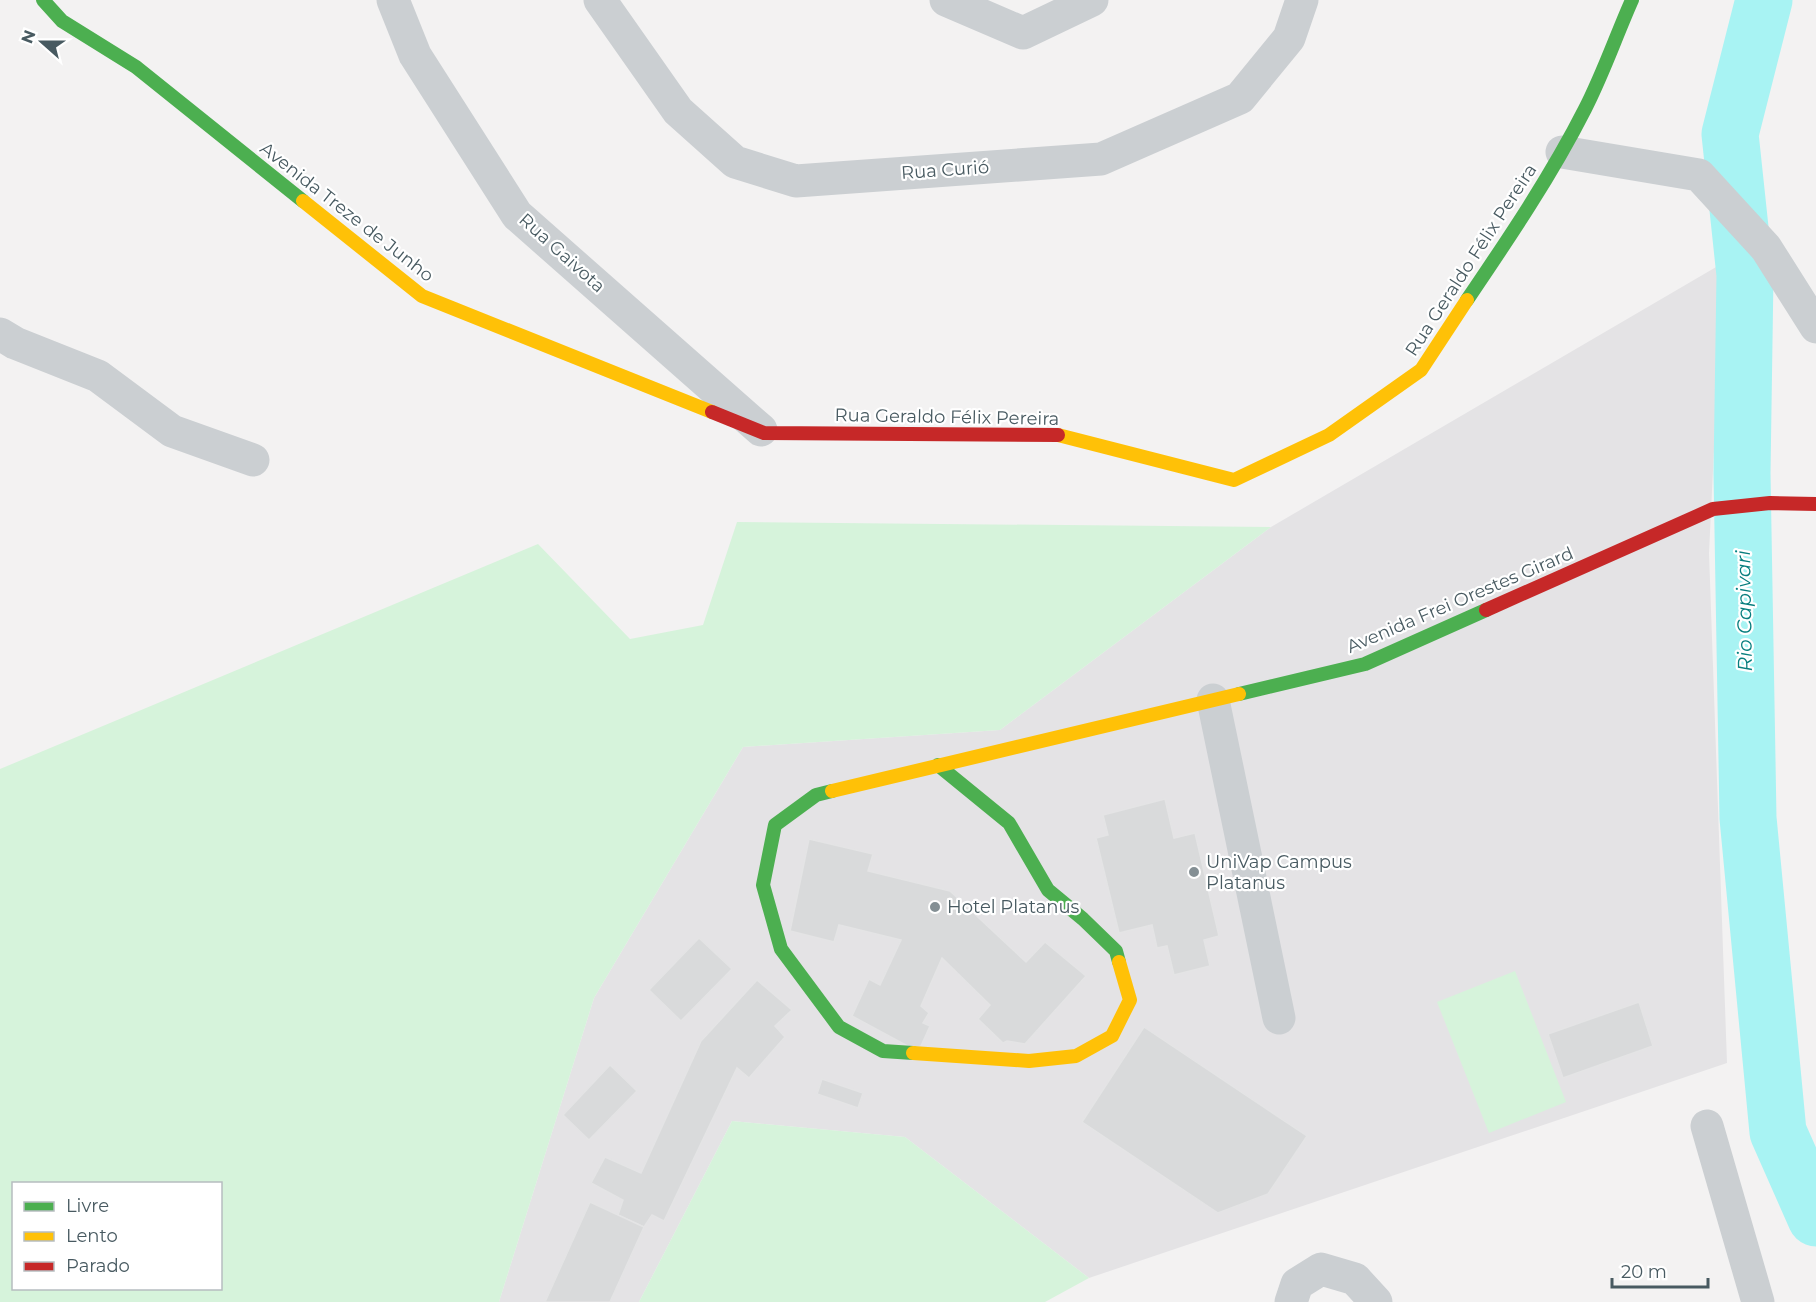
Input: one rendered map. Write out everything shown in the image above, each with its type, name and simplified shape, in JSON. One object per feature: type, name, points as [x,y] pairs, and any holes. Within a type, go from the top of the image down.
[{"type":"street","name":"Avenida Treze de Junho","points":[[43,0],[62,21],[136,67],[422,296],[764,433]]},
{"type":"street","name":"Rua Gaivota","points":[[393,0],[416,55],[517,214],[764,433]]},
{"type":"street","name":"Rua Curió","points":[[600,0],[678,111],[735,162],[796,181],[1101,159],[1240,98],[1289,38],[1302,0]]},
{"type":"street","points":[[946,0],[1023,33],[1092,0]]},
{"type":"street","name":"Rua Geraldo Félix Pereira","points":[[764,433],[1064,435],[1234,480],[1329,435],[1421,370],[1540,191],[1586,107],[1632,0]]},
{"type":"street","points":[[1562,152],[1699,175],[1766,248],[1816,327]]},
{"type":"street","points":[[0,334],[15,343],[98,376],[172,431],[253,460]]},
{"type":"street","name":"Avenida Frei Orestes Girard","points":[[938,765],[1010,823],[1048,890],[1116,951],[1130,1000],[1112,1036],[1076,1056],[1029,1061],[883,1052],[839,1027],[781,949],[763,885],[775,825],[816,795],[938,765],[1365,664],[1713,509],[1770,503],[1816,504]]},
{"type":"street","points":[[1213,700],[1279,1018]]},
{"type":"street","points":[[1707,1126],[1758,1302]]},
{"type":"street","points":[[1291,1302],[1297,1284],[1321,1269],[1355,1279],[1376,1302]]},
{"type":"shaded area","name":"UniVap Campus Platanus","points":[[1723,263],[1709,553],[1727,1063],[1089,1278],[905,1137],[732,1121],[639,1302],[499,1302],[594,998],[743,747],[1000,730],[1271,527]]},
{"type":"green space","points":[[737,522],[1271,527],[1000,730],[743,747],[594,998],[499,1302],[0,1302],[0,769],[538,544],[630,639],[703,625]]},
{"type":"green space","points":[[1515,971],[1566,1102],[1489,1133],[1437,1002]]},
{"type":"green space","points":[[732,1121],[905,1137],[1089,1278],[1045,1302],[639,1302]]},
{"type":"building","points":[[1165,799],[1174,838],[1195,833],[1219,936],[1204,940],[1210,966],[1174,975],[1167,946],[1157,948],[1152,925],[1119,933],[1096,838],[1108,835],[1103,815]]},
{"type":"building","points":[[809,839],[873,854],[868,871],[950,891],[1026,962],[1045,942],[1086,976],[1025,1044],[1007,1041],[1003,1043],[978,1019],[990,1005],[942,958],[921,1006],[929,1013],[923,1023],[930,1026],[921,1046],[913,1049],[852,1016],[869,979],[880,985],[901,940],[839,925],[834,942],[790,931]]},
{"type":"building","points":[[699,938],[732,969],[681,1021],[649,990]]},
{"type":"building","points":[[757,980],[792,1010],[775,1026],[785,1037],[749,1078],[737,1068],[664,1221],[652,1215],[644,1227],[618,1215],[623,1200],[591,1183],[605,1157],[641,1173],[701,1041]]},
{"type":"building","points":[[1639,1002],[1653,1046],[1563,1078],[1548,1034]]},
{"type":"building","points":[[1144,1027],[1307,1136],[1268,1194],[1218,1213],[1082,1122]]},
{"type":"building","points":[[610,1065],[637,1091],[589,1140],[563,1115]]},
{"type":"building","points":[[822,1079],[863,1093],[858,1108],[817,1094]]},
{"type":"building","points":[[590,1202],[644,1227],[610,1302],[545,1302]]},
{"type":"waterway","name":"Rio Capivari","points":[[1764,0],[1730,134],[1745,275],[1742,473],[1748,818],[1778,1132],[1816,1218]]},
{"type":"traffic: fast","points":[[43,0],[62,21],[136,67],[303,201]]},
{"type":"traffic: fast","points":[[1467,300],[1529,206],[1572,134],[1598,82],[1632,0]]},
{"type":"traffic: fast","points":[[1239,694],[1365,664],[1486,610]]},
{"type":"traffic: fast","points":[[938,765],[1009,823],[1048,890],[1116,951],[1119,962]]},
{"type":"traffic: fast","points":[[832,791],[816,795],[775,825],[763,885],[781,949],[839,1027],[883,1051],[913,1053]]},
{"type":"traffic: slow","points":[[303,201],[422,296],[712,412]]},
{"type":"traffic: slow","points":[[1058,435],[1234,480],[1329,435],[1421,370],[1467,300]]},
{"type":"traffic: slow","points":[[832,791],[1239,694]]},
{"type":"traffic: slow","points":[[913,1053],[1029,1061],[1076,1056],[1112,1036],[1130,1000],[1119,962]]},
{"type":"traffic: jam","points":[[712,412],[764,433],[1058,435]]},
{"type":"traffic: jam","points":[[1486,610],[1713,509],[1770,503],[1816,504]]},
{"type":"place","name":"UniVap Campus Platanus","points":[[1194,872]]},
{"type":"place","name":"Hotel Platanus","points":[[935,907]]}]
